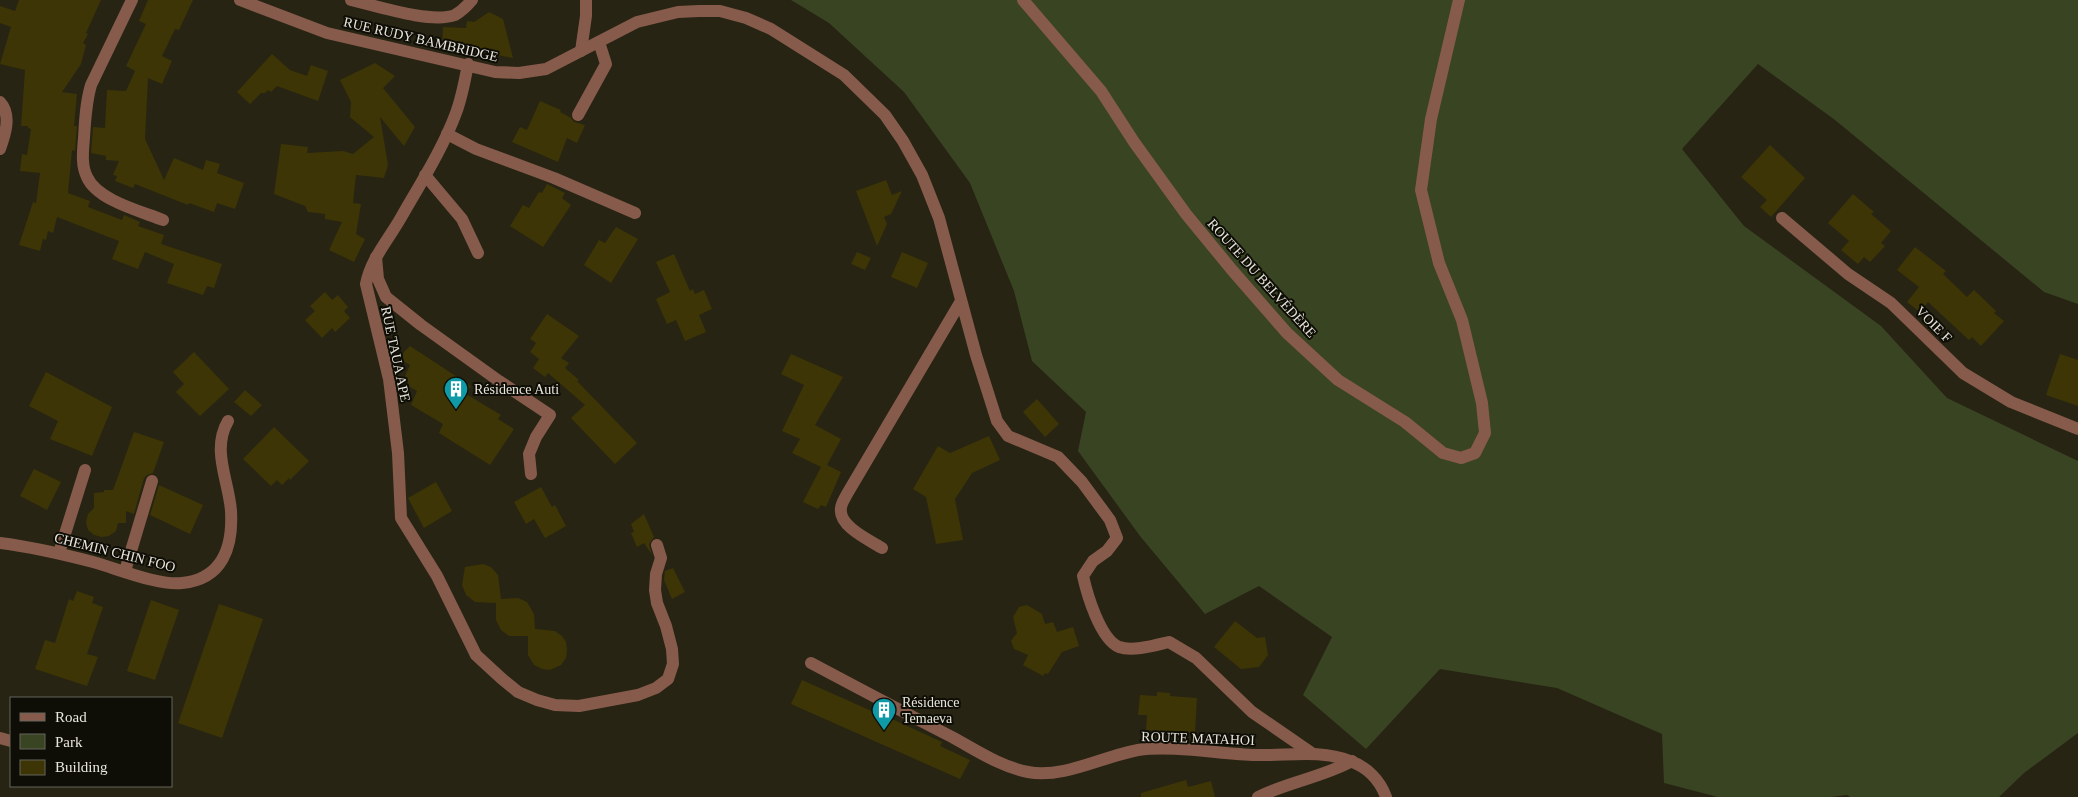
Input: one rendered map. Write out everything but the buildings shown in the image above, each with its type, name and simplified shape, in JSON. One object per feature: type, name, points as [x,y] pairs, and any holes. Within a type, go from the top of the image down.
[{"type":"street","points":[[132,0],[91,84],[88,95],[83,161],[89,181],[102,194],[163,220]]},
{"type":"street","name":"RUE RUDY BAMBRIDGE","points":[[240,0],[327,33],[496,72],[519,73],[546,69],[637,22],[678,12],[698,10],[720,11],[746,18],[771,29],[844,75],[885,115],[903,141],[922,175],[939,218],[961,301],[997,421],[1008,436],[1058,457],[1082,482],[1110,520],[1117,538],[1107,551],[1093,561],[1083,576],[1088,596],[1105,634],[1119,647],[1142,648],[1169,642],[1176,646],[1196,658],[1252,712],[1313,754]]},
{"type":"street","points":[[351,0],[430,18],[453,16],[466,8],[472,0]]},
{"type":"street","points":[[582,51],[586,0]]},
{"type":"street","name":"ROUTE DU BELVÉDÈRE","points":[[1023,0],[1101,91],[1134,142],[1186,214],[1287,333],[1338,380],[1405,422],[1443,453],[1461,458],[1475,453],[1485,433],[1482,403],[1462,320],[1439,263],[1421,190],[1431,119],[1458,0]]},
{"type":"street","points":[[578,115],[606,64],[599,42]]},
{"type":"street","name":"RUE TAUA APE","points":[[468,64],[457,112],[425,175],[369,270],[366,284],[389,379],[398,454],[401,518],[437,576],[476,655],[518,692],[555,705],[579,706],[638,695],[656,688],[668,679],[673,664],[672,648],[655,590],[656,574],[661,558],[656,545]]},
{"type":"street","points":[[0,102],[3,105],[7,118],[6,135],[0,149]]},
{"type":"street","points":[[446,134],[476,149],[554,178],[635,213]]},
{"type":"street","points":[[425,175],[462,219],[478,253]]},
{"type":"street","name":"VOIE F","points":[[1782,218],[1848,274],[1891,303],[1963,372],[2011,402],[2078,429]]},
{"type":"street","points":[[376,257],[378,279],[386,297],[421,325],[492,376],[550,414],[536,436],[529,454],[531,474]]},
{"type":"street","points":[[882,548],[844,523],[841,516],[841,508],[847,494],[961,301]]},
{"type":"street","name":"CHEMIN CHIN FOO","points":[[0,543],[59,553],[154,580],[181,584],[202,579],[217,568],[225,557],[231,536],[231,508],[221,460],[221,440],[228,421]]},
{"type":"street","points":[[59,553],[85,470]]},
{"type":"street","points":[[125,571],[152,481]]},
{"type":"street","name":"ROUTE MATAHOI","points":[[811,663],[992,758],[1025,772],[1056,772],[1141,750],[1161,749],[1257,755],[1332,755],[1352,761],[1374,775],[1386,797]]},
{"type":"street","points":[[1258,797],[1284,786],[1341,767],[1352,761]]},
{"type":"green space","points":[[791,0],[2078,0],[2078,304],[2044,292],[1835,120],[1758,64],[1682,149],[1744,226],[1881,326],[1947,398],[2078,461],[2078,733],[2024,773],[1999,797],[1850,797],[1847,795],[1831,797],[1718,797],[1664,783],[1662,734],[1557,688],[1440,669],[1366,749],[1303,695],[1332,637],[1259,586],[1205,614],[1140,536],[1078,451],[1086,412],[1032,361],[1014,291],[970,183],[904,92],[829,23]]},
{"type":"place","name":"Résidence Auti","points":[[456,410]]},
{"type":"place","name":"Résidence Temaeva","points":[[884,731]]}]
